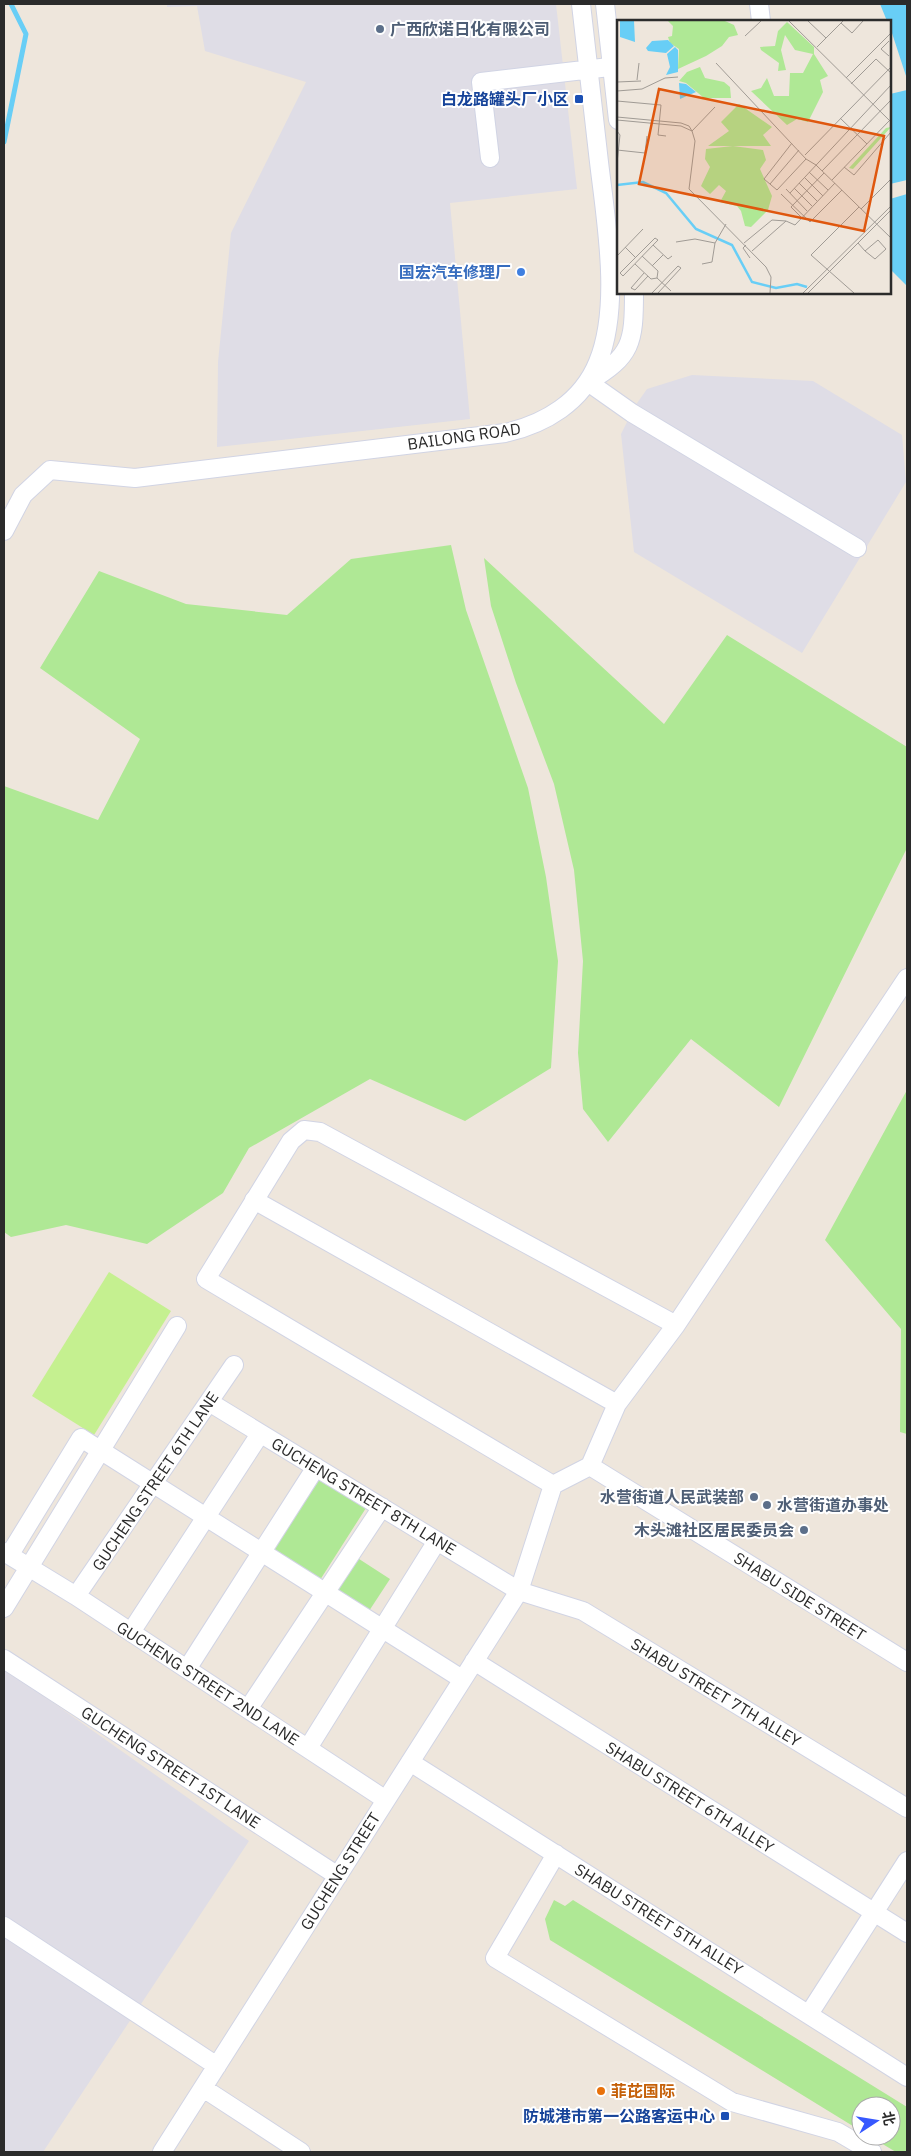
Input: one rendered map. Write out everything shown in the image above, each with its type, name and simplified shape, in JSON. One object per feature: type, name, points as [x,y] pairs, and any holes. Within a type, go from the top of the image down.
[{"type":"street","name":"BAILONG ROAD","points":[[4,531],[23,495],[50,470],[134,478],[505,433],[522,429],[552,415],[572,400],[588,382],[598,362],[605,334],[610,269],[581,4]]},
{"type":"street","points":[[605,4],[616,66],[617,93]]},
{"type":"street","points":[[759,4],[761,20]]},
{"type":"street","points":[[490,158],[482,82],[616,66]]},
{"type":"street","points":[[634,294],[631,343],[613,367],[588,382],[632,413],[857,548]]},
{"type":"street","points":[[676,1325],[320,1132],[304,1130],[290,1141],[206,1279],[553,1485],[590,1466],[617,1404],[676,1325],[907,978]]},
{"type":"street","points":[[254,1200],[617,1404]]},
{"type":"street","points":[[4,1608],[177,1326]]},
{"type":"street","name":"GUCHENG STREET 6TH LANE","points":[[76,1596],[234,1365]]},
{"type":"street","name":"GUCHENG STREET 8TH LANE","points":[[209,1402],[519,1591]]},
{"type":"street","points":[[131,1632],[260,1434]]},
{"type":"street","points":[[7,1553],[81,1438],[462,1679]]},
{"type":"street","name":"SHABU SIDE STREET","points":[[590,1466],[907,1662]]},
{"type":"street","points":[[187,1669],[316,1467]]},
{"type":"street","name":"GUCHENG STREET","points":[[162,2152],[519,1591],[553,1485]]},
{"type":"street","points":[[248,1709],[382,1507]]},
{"type":"street","points":[[308,1748],[437,1541]]},
{"type":"street","name":"GUCHENG STREET 2ND LANE","points":[[7,1553],[30,1566],[386,1800]]},
{"type":"street","name":"SHABU STREET 7TH ALLEY","points":[[519,1591],[583,1611],[907,1808]]},
{"type":"street","name":"GUCHENG STREET 1ST LANE","points":[[4,1659],[338,1876]]},
{"type":"street","name":"SHABU STREET 6TH ALLEY","points":[[474,1661],[907,1933]]},
{"type":"street","name":"SHABU STREET 5TH ALLEY","points":[[410,1762],[907,2077]]},
{"type":"street","points":[[556,1854],[495,1958],[732,2102],[838,2132],[872,2152]]},
{"type":"street","points":[[809,2014],[907,1860]]},
{"type":"street","points":[[4,1926],[217,2066]]},
{"type":"street","points":[[203,2088],[301,2152]]},
{"type":"shaded area","points":[[167,4],[556,4],[577,189],[450,203],[470,419],[217,447],[218,362],[231,233],[306,82],[205,51],[197,6],[167,7]]},
{"type":"shaded area","points":[[692,375],[813,381],[902,435],[906,482],[802,653],[634,552],[621,434],[635,406],[647,389]]},
{"type":"shaded area","points":[[4,1668],[249,1841],[43,2152],[4,2151]]},
{"type":"green space","points":[[451,545],[466,610],[528,788],[546,877],[558,961],[551,1068],[465,1121],[370,1079],[249,1148],[223,1193],[147,1244],[66,1225],[11,1237],[4,1232],[4,786],[98,820],[140,739],[40,668],[99,571],[186,604],[287,615],[351,559]]},
{"type":"green space","points":[[484,558],[664,724],[727,635],[907,747],[907,848],[779,1107],[691,1039],[608,1142],[583,1109],[578,1053],[583,961],[574,870],[554,784],[516,683],[491,606]]},
{"type":"green space","points":[[907,1090],[907,1434],[900,1432],[901,1329],[825,1240]]},
{"type":"green space","points":[[109,1272],[171,1311],[94,1435],[32,1396]]},
{"type":"green space","points":[[319,1478],[366,1508],[320,1580],[273,1550]]},
{"type":"green space","points":[[356,1557],[390,1579],[369,1611],[335,1589]]},
{"type":"green space","points":[[554,1900],[565,1906],[573,1900],[889,2096],[851,2096],[851,2125],[550,1940],[545,1919]]},
{"type":"green space","points":[[901,2103],[907,2107],[907,2152],[896,2152],[886,2146],[901,2146]]},
{"type":"water","points":[[880,4],[907,4],[907,79],[891,30],[891,20],[887,20]]},
{"type":"water","points":[[907,90],[907,180],[891,184],[891,94]]},
{"type":"water","points":[[907,194],[907,286],[891,270],[891,199]]},
{"type":"waterway","points":[[4,142],[26,34],[11,4]]},
{"type":"place","name":"广西欣诺日化有限公司","points":[[380,29]]},
{"type":"place","name":"白龙路罐头厂小区","points":[[579,99]]},
{"type":"place","name":"国宏汽车修理厂","points":[[521,272]]},
{"type":"place","name":"水营街道人民武装部","points":[[754,1497]]},
{"type":"place","name":"水营街道办事处","points":[[767,1505]]},
{"type":"place","name":"木头滩社区居民委员会","points":[[804,1530]]},
{"type":"place","name":"菲芘国际","points":[[601,2091]]},
{"type":"place","name":"防城港市第一公路客运中心","points":[[725,2116]]}]
